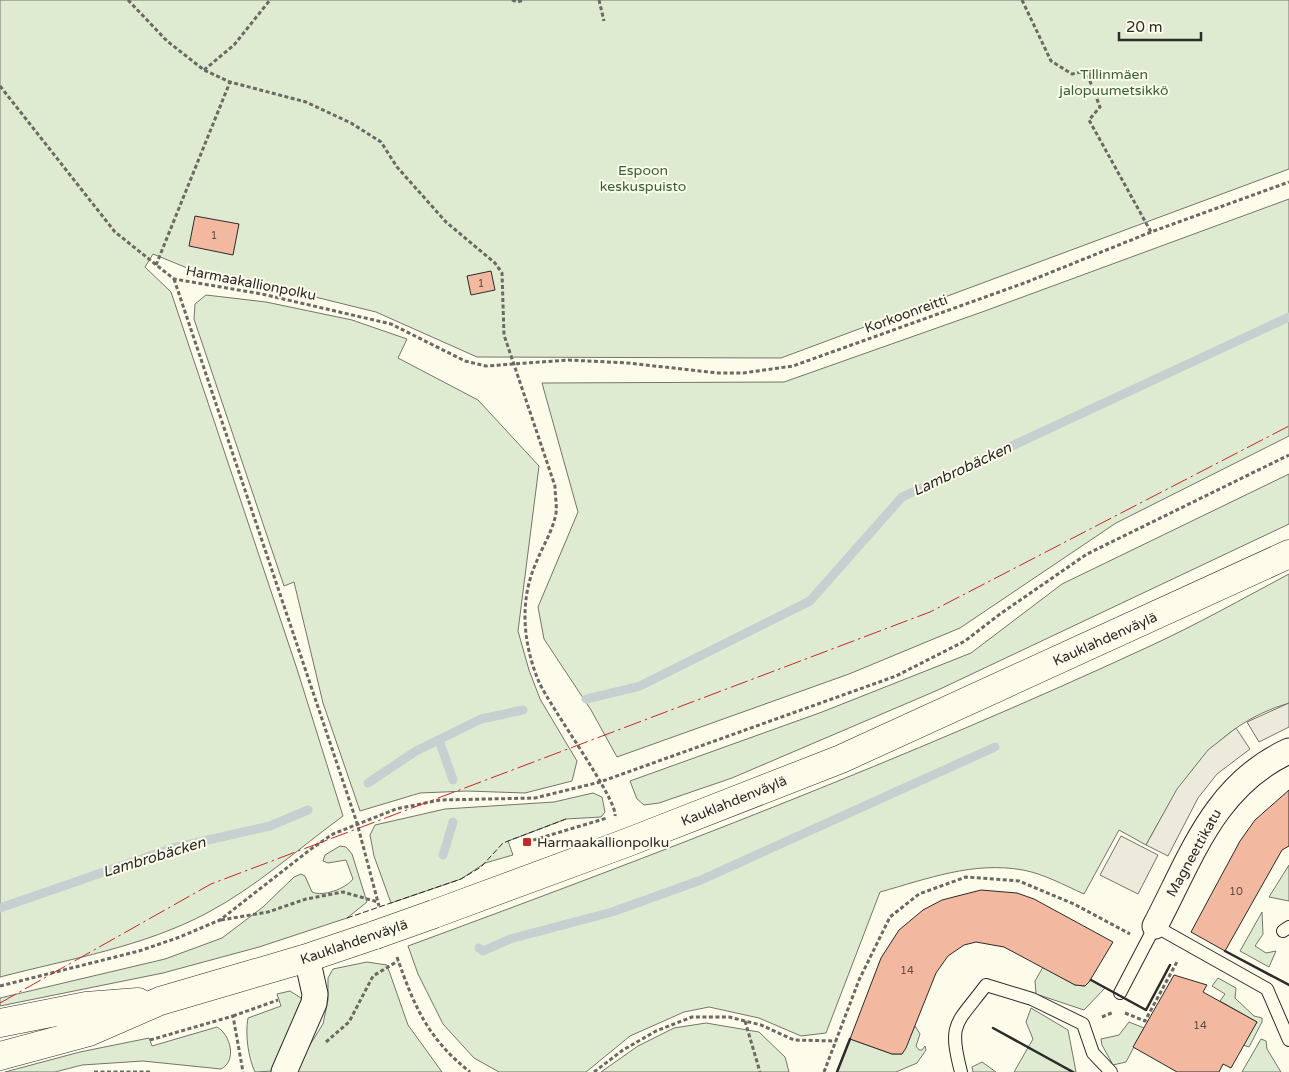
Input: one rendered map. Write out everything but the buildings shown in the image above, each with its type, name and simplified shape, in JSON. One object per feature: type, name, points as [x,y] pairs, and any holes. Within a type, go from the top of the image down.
[{"type":"main road","name":"Kauklahdenväylä","points":[[0,1056],[89,1032],[160,1001],[308,958],[626,843],[841,758],[1289,554]]},
{"type":"main road","name":"Kauklahdenväylä","points":[[0,1023],[86,1006],[160,1001]]},
{"type":"street","name":"Magneettikatu","points":[[1150,935],[1213,814],[1229,793],[1255,769],[1289,751]]},
{"type":"street","points":[[284,1072],[314,1003],[315,994],[308,958]]},
{"type":"lane","points":[[1120,994],[1150,935],[1267,989],[1289,1040]]},
{"type":"lane","points":[[961,1072],[954,1044],[954,1027],[986,986],[1032,999],[1082,1024],[1093,1053],[1111,1072]]},
{"type":"path","points":[[128,0],[167,41],[204,70],[230,82],[306,102],[352,124],[381,142],[398,167],[446,222],[495,263],[502,273],[504,335],[555,486],[556,513],[535,564],[527,591],[524,621],[528,648],[540,682],[558,715],[600,782],[617,816],[570,828],[527,842]]},
{"type":"path","points":[[204,70],[234,45],[270,0]]},
{"type":"path","points":[[512,0],[518,2],[524,0]]},
{"type":"path","points":[[599,0],[604,21]]},
{"type":"path","points":[[1022,0],[1051,61],[1072,74],[1086,71],[1100,108],[1089,120],[1151,232]]},
{"type":"path","points":[[156,265],[230,82]]},
{"type":"path","name":"Harmaakallionpolku","points":[[0,86],[115,232],[174,280],[262,294],[391,324],[465,361],[486,366],[513,366]]},
{"type":"path","name":"Korkoonreitti","points":[[513,366],[568,360],[628,363],[718,373],[744,373],[793,366],[1027,282],[1151,232],[1289,182]]},
{"type":"path","points":[[174,280],[356,824]]},
{"type":"path","points":[[220,920],[311,849],[334,834],[396,809],[440,800],[535,798],[600,782],[896,676],[965,641],[1087,554],[1289,455]]},
{"type":"path","points":[[824,1072],[859,980],[890,918],[919,894],[966,877],[1019,881],[1150,935]]},
{"type":"path","points":[[0,986],[139,951],[220,920],[268,912],[306,899],[343,892],[378,902]]},
{"type":"path","points":[[320,1048],[349,1022],[373,976],[398,961]]},
{"type":"path","points":[[1082,1024],[1118,1010],[1145,1021],[1174,967]]},
{"type":"path","points":[[150,1040],[233,1016],[278,1000]]},
{"type":"path","points":[[233,1016],[243,1072]]},
{"type":"path","points":[[594,1072],[623,1050],[656,1031],[692,1017],[729,1017],[745,1021],[794,1040],[836,1041]]},
{"type":"path","points":[[745,1021],[760,1072]]},
{"type":"path","points":[[94,1072],[152,1072]]},
{"type":"green space","name":"Espoon keskuspuisto","points":[[0,0],[1289,0],[1289,169],[781,358],[477,357],[376,312],[303,294],[197,272],[153,254],[145,267],[171,292],[297,669],[343,816],[243,892],[183,925],[105,951],[0,977]]},
{"type":"green space","points":[[1289,199],[1289,436],[1116,523],[960,628],[849,674],[617,757],[591,710],[544,639],[538,607],[578,512],[542,383],[784,382],[982,312]]},
{"type":"green space","points":[[206,295],[266,302],[352,320],[407,339],[398,358],[478,400],[539,466],[518,631],[529,670],[540,699],[577,761],[572,781],[525,793],[467,791],[420,793],[360,811],[323,703],[294,582],[284,586],[194,319],[195,304]]},
{"type":"green space","points":[[1289,474],[1289,524],[938,690],[732,778],[659,803],[644,805],[637,799],[630,781],[822,712],[971,653],[1062,584]]},
{"type":"green space","points":[[1289,574],[1289,703],[1263,713],[1240,725],[1202,758],[1173,799],[1146,845],[1119,830],[1084,894],[1039,874],[1004,868],[986,868],[950,873],[880,892],[826,1033],[801,1036],[759,1018],[709,1007],[684,1012],[630,1036],[586,1072],[499,1072],[474,1058],[443,1024],[418,974],[408,946],[595,876],[873,767],[1166,639]]},
{"type":"green space","points":[[593,793],[602,797],[605,812],[601,817],[566,819],[508,841],[513,855],[485,863],[461,879],[391,903],[374,856],[370,835],[375,825],[445,809],[554,802]]},
{"type":"green space","points":[[340,846],[346,847],[352,854],[367,902],[347,918],[259,947],[163,973],[0,1006],[0,998],[165,959],[222,938],[263,907],[294,877],[301,874],[305,876],[312,892],[328,893],[339,889],[353,879],[346,860],[328,863],[323,861],[325,855]]},
{"type":"green space","points":[[1289,865],[1289,901],[1269,897]]},
{"type":"green space","points":[[1262,912],[1263,934],[1255,946],[1266,953],[1276,951],[1269,967],[1240,951]]},
{"type":"green space","points":[[367,962],[387,965],[408,1025],[442,1072],[293,1072],[323,1024],[328,1000],[328,978],[333,969]]},
{"type":"green space","points":[[1043,967],[1075,985],[1085,986],[1091,980],[1105,988],[1084,1010],[1036,994],[1035,981]]},
{"type":"green space","points":[[1218,978],[1236,988],[1235,998],[1254,1016],[1262,1018],[1262,1022],[1249,1047],[1243,1045],[1257,1022],[1220,1001],[1225,994],[1212,986]]},
{"type":"green space","points":[[290,991],[301,998],[303,1008],[273,1071],[255,1072],[248,1045],[248,1018],[281,1006],[277,994]]},
{"type":"green space","points":[[1031,1008],[1068,1030],[1076,1072],[1014,1072],[1033,1039],[1026,1022]]},
{"type":"green space","points":[[1129,1022],[1144,1028],[1126,1062],[1113,1065],[1102,1045],[1101,1039],[1119,1035]]},
{"type":"green space","points":[[706,1023],[759,1032],[785,1057],[789,1072],[601,1072],[638,1046],[674,1028]]},
{"type":"green space","points":[[915,1026],[920,1034],[916,1046],[919,1050],[922,1050],[925,1046],[926,1050],[917,1063],[896,1072],[837,1072],[850,1039],[892,1054],[902,1054]]},
{"type":"green space","points":[[217,1027],[226,1036],[230,1048],[229,1060],[221,1069],[143,1061],[82,1065],[55,1072],[5,1072],[80,1052],[149,1038],[152,1046]]},
{"type":"green space","points":[[1261,1039],[1266,1041],[1267,1049],[1281,1072],[1242,1072]]},
{"type":"green space","points":[[982,1062],[996,1072],[973,1072],[972,1067]]},
{"type":"shaded area","points":[[1289,703],[1289,727],[1259,742],[1247,722]]},
{"type":"shaded area","points":[[1236,728],[1250,749],[1217,774],[1198,798],[1168,856],[1146,845],[1177,789],[1208,750]]},
{"type":"shaded area","points":[[1121,836],[1158,855],[1138,894],[1100,875]]},
{"type":"waterway","name":"Lambrobäcken","points":[[586,699],[640,686],[810,601],[902,497],[1289,317]]},
{"type":"waterway","name":"Lambrobäcken","points":[[368,783],[416,751],[481,719],[523,710]]},
{"type":"waterway","points":[[439,740],[453,780]]},
{"type":"waterway","points":[[479,948],[483,951],[510,939],[612,912],[701,880],[995,747]]},
{"type":"waterway","name":"Lambrobäcken","points":[[0,908],[173,848],[270,826],[308,810]]},
{"type":"waterway","points":[[443,855],[453,822]]},
{"type":"fence","points":[[347,918],[461,879],[481,867],[503,843],[566,819]]},
{"type":"wall","points":[[1225,951],[1289,985]]},
{"type":"wall","points":[[1091,980],[1146,1010],[1170,965]]},
{"type":"wall","points":[[993,1028],[1073,1072]]},
{"type":"wall","points":[[837,1072],[850,1039]]},
{"type":"power","points":[[0,1003],[211,884],[930,612],[1289,426]]},
{"type":"place","name":"Harmaakallionpolku","points":[[527,842]]},
{"type":"park label","name":"Tillinmäen jalopuumetsikkö","points":[[1114,82]]}]
